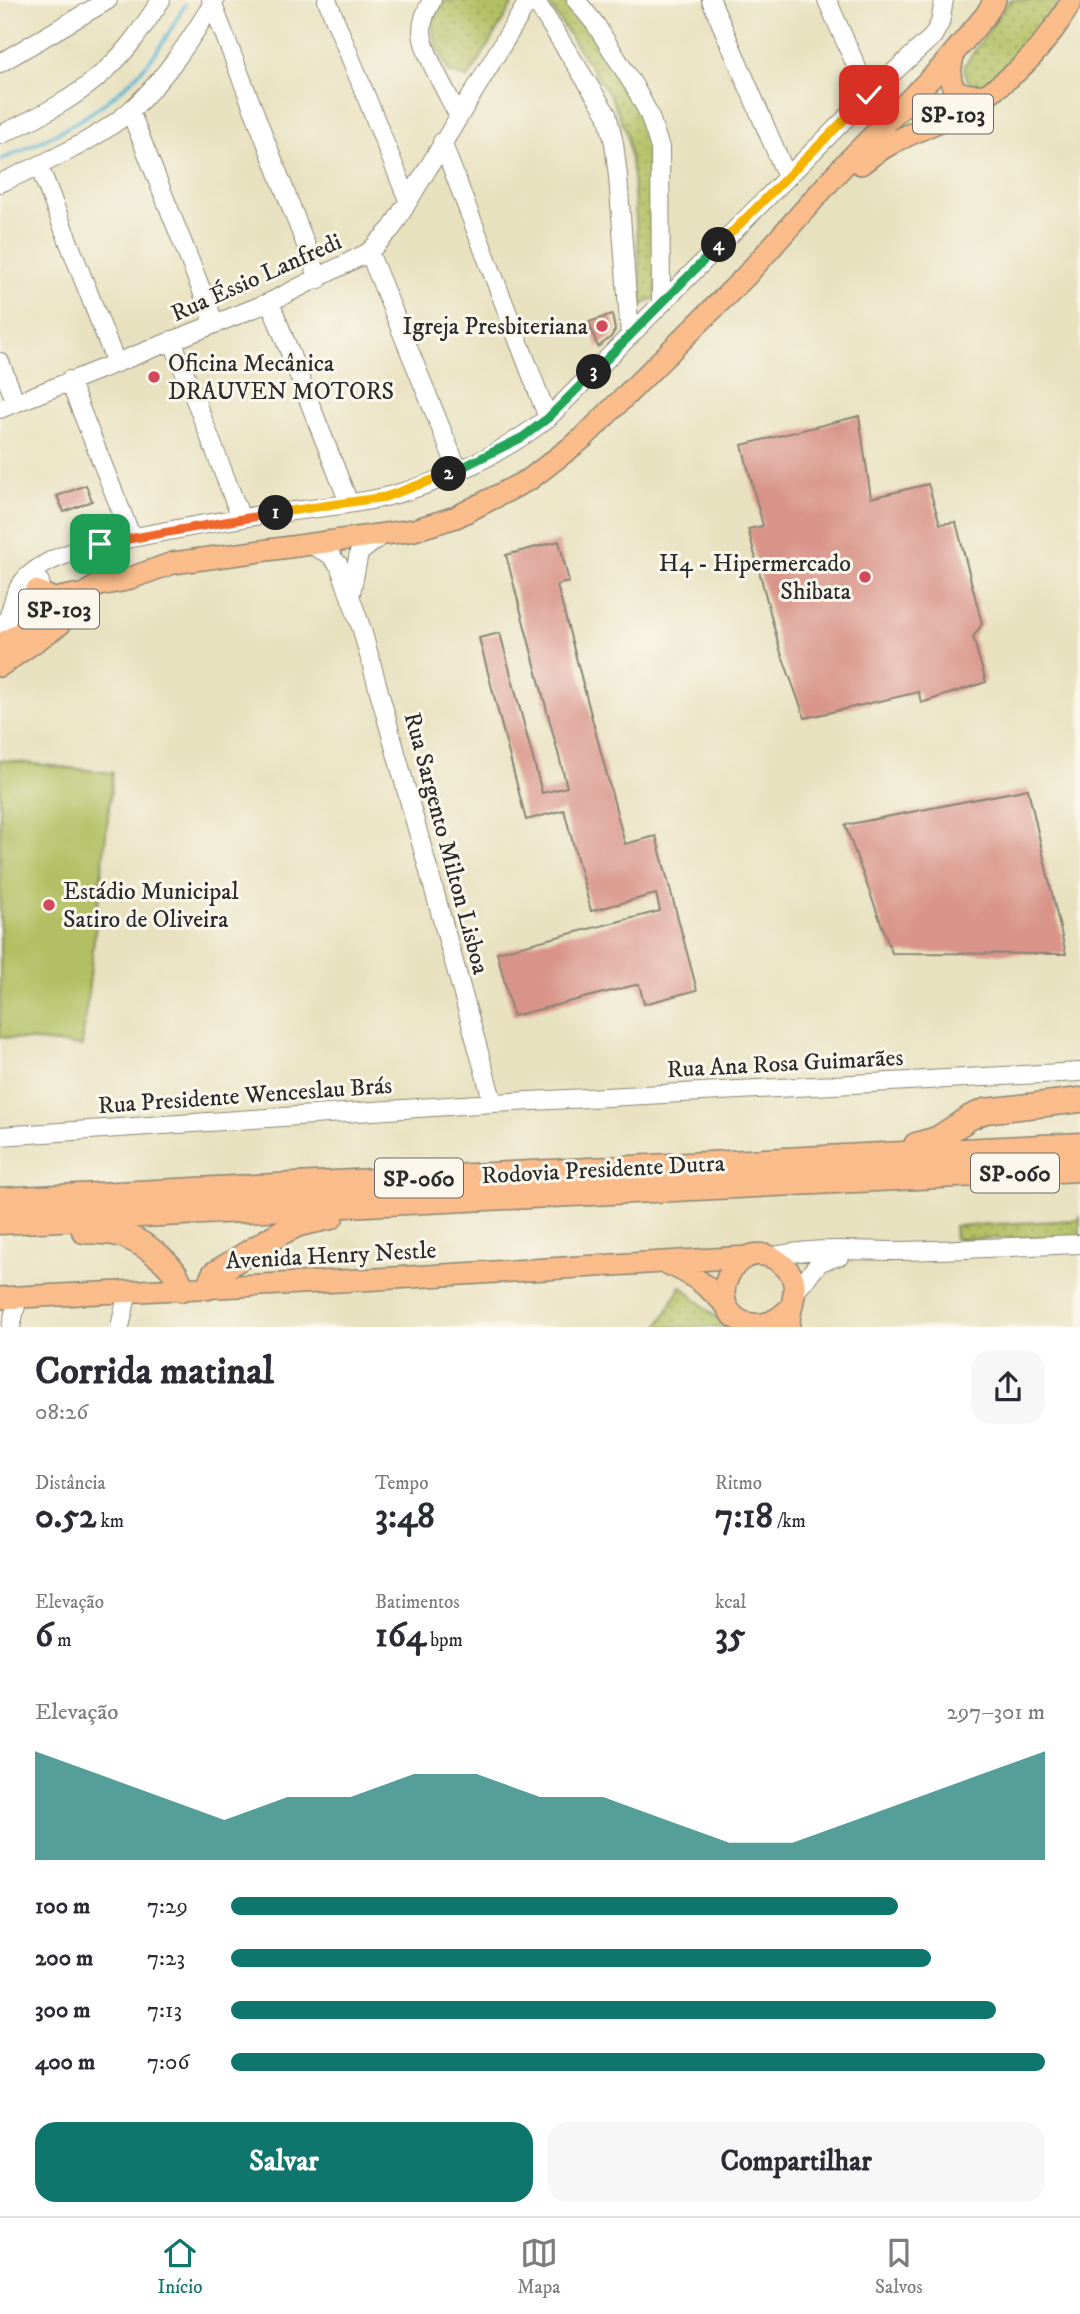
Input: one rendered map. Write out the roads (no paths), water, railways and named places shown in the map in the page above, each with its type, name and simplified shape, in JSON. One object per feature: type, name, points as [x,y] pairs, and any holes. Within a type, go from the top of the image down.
[{"type":"highway","points":[[872,1156],[937,1139],[985,1111],[1080,1100]]},
{"type":"highway","name":"Rodovia Presidente Dutra","points":[[0,1200],[1080,1145]]},
{"type":"highway","name":"Rodovia Presidente Dutra","points":[[0,1223],[1080,1169]]},
{"type":"highway","points":[[208,1287],[214,1274],[230,1262],[299,1224],[399,1202]]},
{"type":"highway","points":[[38,1221],[79,1231],[114,1233],[132,1239],[154,1252],[177,1275],[181,1289]]},
{"type":"main road","name":"SP-103","points":[[811,201],[888,143],[937,122],[988,94],[1014,75],[1031,58],[1072,0]]},
{"type":"main road","name":"SP-103","points":[[0,645],[100,585],[122,581],[173,563],[414,530],[456,517],[530,479],[573,446],[745,277],[811,201],[955,51],[987,5]]},
{"type":"main road","name":"SP-103","points":[[955,51],[950,71],[954,88],[969,96],[988,94]]},
{"type":"main road","points":[[0,665],[122,581]]},
{"type":"main road","points":[[36,591],[54,599],[89,590]]},
{"type":"main road","points":[[0,665],[24,639],[31,627]]},
{"type":"main road","points":[[664,1262],[703,1282],[734,1315],[746,1325],[761,1326],[777,1321],[791,1310],[792,1278],[784,1265],[771,1257],[747,1257],[734,1265],[726,1276],[723,1291],[726,1305]]},
{"type":"main road","name":"Avenida Henry Nestle","points":[[9,1297],[747,1257]]},
{"type":"street","points":[[0,63],[108,0]]},
{"type":"street","points":[[0,135],[44,114],[107,69],[138,35],[161,0]]},
{"type":"street","points":[[327,0],[408,200]]},
{"type":"street","points":[[432,0],[424,15],[422,32],[425,46],[459,117]]},
{"type":"street","name":"Rua Éssio Lanfredi","points":[[8,406],[270,302],[369,253],[392,228],[529,0]]},
{"type":"street","points":[[535,0],[607,114],[618,176],[630,336]]},
{"type":"street","points":[[576,0],[596,25],[634,86],[649,114],[660,148],[661,302]]},
{"type":"street","points":[[711,0],[787,177]]},
{"type":"street","points":[[827,0],[869,95]]},
{"type":"street","points":[[0,634],[24,579],[57,559],[100,544],[241,518],[385,497],[458,470],[523,437],[548,418],[869,95],[933,36],[940,23],[944,0]]},
{"type":"street","points":[[0,183],[39,166],[130,111],[173,63],[213,1]]},
{"type":"street","points":[[213,1],[319,279]]},
{"type":"street","points":[[130,111],[215,324]]},
{"type":"street","points":[[442,142],[548,418]]},
{"type":"street","points":[[39,166],[116,363]]},
{"type":"street","points":[[369,253],[458,470]]},
{"type":"street","points":[[270,302],[349,503]]},
{"type":"street","points":[[173,340],[241,518]]},
{"type":"street","points":[[0,362],[8,406]]},
{"type":"street","points":[[69,380],[132,538]]},
{"type":"street","points":[[350,596],[359,553],[386,533]]},
{"type":"street","name":"Rua Sargento Milton Lisboa","points":[[309,544],[335,559],[350,596],[388,720],[493,1103]]},
{"type":"street","points":[[31,627],[36,591],[57,559]]},
{"type":"street","name":"Rua Ana Rosa Guimarães","points":[[493,1103],[1080,1072]]},
{"type":"street","name":"Rua Presidente Wenceslau Brás","points":[[0,1136],[493,1103]]},
{"type":"street","points":[[771,1257],[786,1253],[1080,1244]]},
{"type":"street","points":[[791,1310],[820,1262],[853,1251]]},
{"type":"street","points":[[120,1327],[128,1291]]},
{"type":"street","points":[[9,1297],[11,1327]]},
{"type":"waterway","points":[[0,160],[44,140],[86,116],[124,87],[157,51],[185,5]]},
{"type":"place","name":"Igreja Presbiteriana","points":[[602,326]]},
{"type":"place","name":"Oficina Mecânica DRAUVEN MOTORS","points":[[154,377]]},
{"type":"place","name":"H4 - Hipermercado Shibata","points":[[865,577]]},
{"type":"place","name":"Estádio Municipal Satiro de Oliveira","points":[[49,905]]}]
